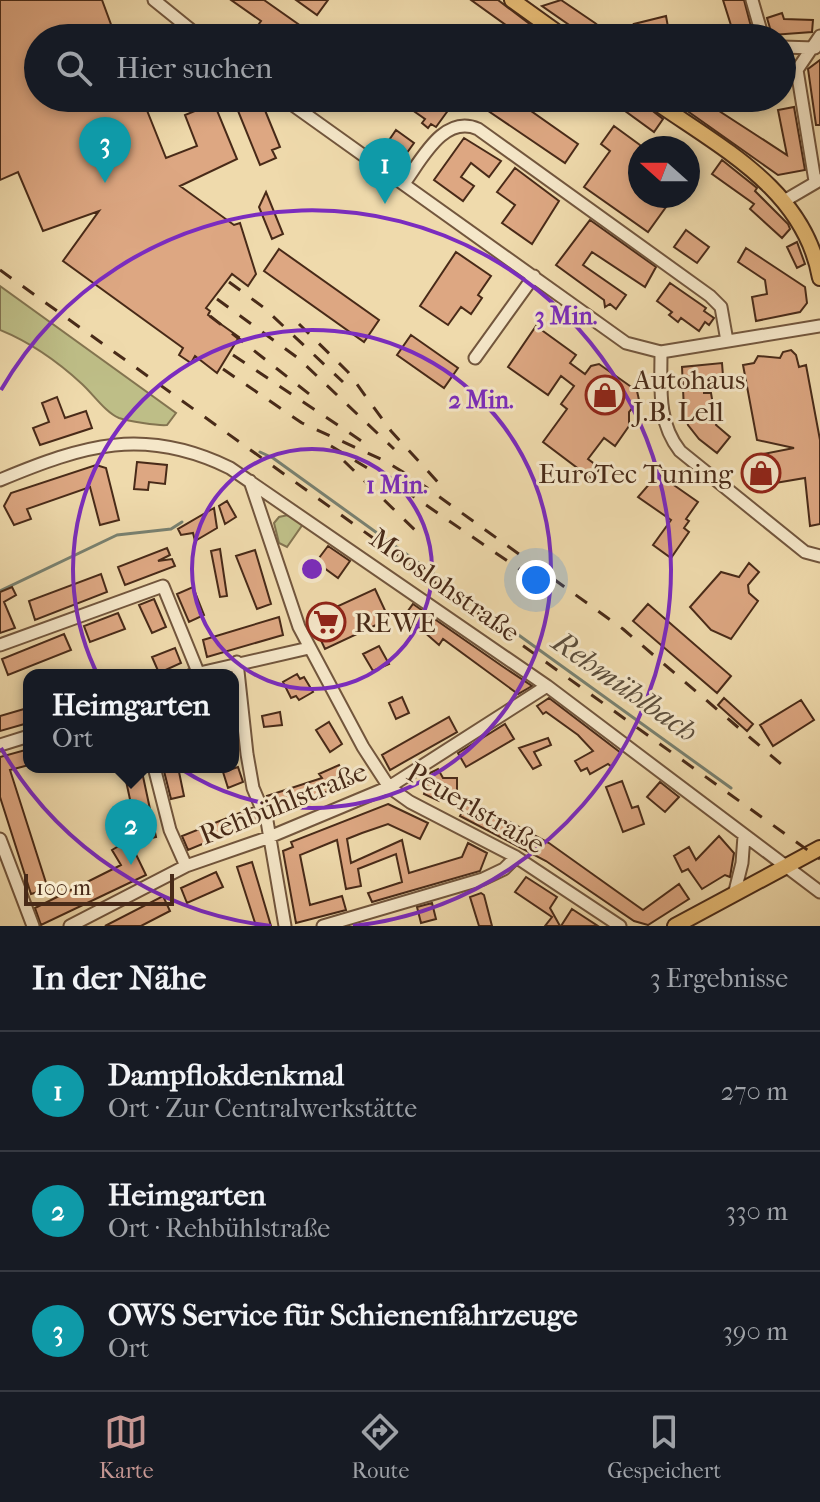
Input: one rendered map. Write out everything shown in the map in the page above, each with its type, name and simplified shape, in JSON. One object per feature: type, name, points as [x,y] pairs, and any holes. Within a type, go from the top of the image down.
[{"type":"main road","points":[[512,0],[545,24]]},
{"type":"main road","points":[[670,112],[771,184],[803,225],[815,252],[820,278]]},
{"type":"main road","points":[[681,925],[820,848]]},
{"type":"street","points":[[154,0],[184,24]]},
{"type":"street","points":[[752,0],[759,24]]},
{"type":"street","points":[[784,201],[818,180],[797,70],[816,48],[820,36]]},
{"type":"street","points":[[796,47],[816,48]]},
{"type":"street","points":[[303,112],[626,343],[661,352],[820,326]]},
{"type":"street","points":[[405,182],[442,133],[452,127],[470,125],[710,296],[721,307],[727,341]]},
{"type":"street","points":[[475,358],[534,276]]},
{"type":"street","points":[[661,352],[660,406],[668,436],[680,451],[805,552],[820,556]]},
{"type":"street","name":"Mooslohstraße","points":[[0,480],[58,456],[125,442],[200,454],[250,480],[547,686],[785,869],[820,892]]},
{"type":"street","name":"Peuerlstraße","points":[[250,480],[309,648],[389,787],[410,802],[516,857],[620,926]]},
{"type":"street","points":[[0,645],[163,586],[192,669]]},
{"type":"street","points":[[212,669],[309,648]]},
{"type":"street","points":[[237,662],[238,669]]},
{"type":"street","points":[[239,680],[253,788],[267,821],[267,838],[285,926]]},
{"type":"street","name":"Rehbühlstraße","points":[[70,926],[186,866],[267,838],[389,787],[547,686]]},
{"type":"street","points":[[0,745],[23,738]]},
{"type":"street","points":[[156,773],[170,830],[186,866]]},
{"type":"street","points":[[734,895],[744,836]]},
{"type":"street","points":[[0,839],[33,926]]},
{"type":"street","points":[[323,926],[483,879],[504,869],[516,857]]},
{"type":"green space","points":[[0,286],[176,413],[167,425],[114,416],[54,360],[0,330]]},
{"type":"green space","points":[[288,515],[303,524],[287,547],[279,543],[274,523],[279,517]]},
{"type":"building","points":[[0,0],[102,0],[111,24],[24,24],[24,112],[148,112],[166,158],[197,146],[185,115],[218,112],[237,159],[180,186],[234,225],[240,223],[256,274],[248,286],[232,274],[206,308],[210,311],[208,315],[239,337],[217,373],[195,356],[191,363],[179,355],[183,348],[63,261],[99,211],[43,231],[18,172],[0,180]]},
{"type":"building","points":[[231,0],[264,0],[298,24],[259,24],[261,21]]},
{"type":"building","points":[[296,0],[328,0],[317,15]]},
{"type":"building","points":[[471,0],[498,0],[530,24],[504,24]]},
{"type":"building","points":[[561,0],[596,24],[568,24],[542,6]]},
{"type":"building","points":[[723,0],[744,0],[750,24],[731,24]]},
{"type":"building","points":[[782,13],[784,19],[813,20],[812,32],[796,33],[796,24],[769,24],[767,18]]},
{"type":"building","points":[[666,16],[667,24],[634,24]]},
{"type":"building","points":[[820,60],[820,125],[816,125],[808,69]]},
{"type":"building","points":[[238,112],[266,112],[280,147],[272,150],[276,158],[260,165]]},
{"type":"building","points":[[415,112],[447,112],[436,127],[431,124],[428,128],[422,123],[425,119]]},
{"type":"building","points":[[490,112],[533,112],[578,144],[565,163]]},
{"type":"building","points":[[626,112],[654,112],[663,119],[654,132]]},
{"type":"building","points":[[689,112],[721,112],[787,155],[778,112],[795,112],[805,170],[778,175]]},
{"type":"building","points":[[614,126],[628,136],[628,208],[665,208],[648,232],[584,187],[610,151],[601,144]]},
{"type":"building","points":[[396,130],[414,143],[401,161],[385,146]]},
{"type":"building","points":[[464,138],[501,161],[489,177],[471,163],[461,177],[474,186],[463,201],[434,180]]},
{"type":"building","points":[[722,160],[757,188],[755,191],[788,224],[790,229],[782,238],[750,209],[754,204],[712,174]]},
{"type":"building","points":[[515,168],[559,201],[532,244],[502,223],[515,205],[497,192]]},
{"type":"building","points":[[266,192],[283,234],[272,239],[259,207]]},
{"type":"building","points":[[590,220],[656,267],[645,287],[592,252],[583,265],[626,295],[616,309],[610,304],[605,307],[604,300],[556,265]]},
{"type":"building","points":[[686,230],[709,247],[697,263],[674,247]]},
{"type":"building","points":[[797,242],[805,264],[797,268],[787,247]]},
{"type":"building","points":[[746,248],[805,287],[807,303],[800,312],[756,321],[752,297],[767,294],[765,280],[738,262]]},
{"type":"building","points":[[279,249],[379,320],[364,342],[264,271]]},
{"type":"building","points":[[456,252],[491,276],[478,295],[482,298],[471,314],[461,307],[448,325],[420,306]]},
{"type":"building","points":[[670,283],[706,308],[704,311],[714,318],[709,325],[705,322],[699,331],[681,318],[678,322],[669,315],[672,312],[657,301]]},
{"type":"building","points":[[536,326],[576,355],[570,363],[585,374],[591,366],[599,364],[637,391],[639,400],[629,412],[629,426],[615,446],[604,438],[588,459],[600,468],[592,479],[543,442],[567,409],[561,404],[574,386],[561,376],[548,395],[508,367]]},
{"type":"building","points":[[411,335],[458,368],[444,388],[397,355]]},
{"type":"building","points":[[791,350],[799,367],[806,365],[820,440],[820,524],[810,526],[805,478],[758,486],[753,456],[794,448],[757,440],[743,365],[754,363],[758,356],[780,358],[783,352]]},
{"type":"building","points":[[722,363],[723,376],[704,378],[704,393],[711,393],[713,405],[720,412],[716,425],[730,437],[717,453],[699,439],[688,425],[684,410],[682,367]]},
{"type":"building","points":[[57,397],[65,418],[86,411],[92,428],[40,445],[33,428],[49,422],[42,403]]},
{"type":"building","points":[[137,462],[167,465],[165,484],[149,482],[148,490],[134,489]]},
{"type":"building","points":[[96,465],[106,468],[119,520],[100,525],[90,487],[27,509],[31,519],[14,525],[4,506],[11,493]]},
{"type":"building","points":[[658,474],[698,502],[686,519],[689,521],[684,528],[689,532],[671,558],[653,545],[671,520],[638,497]]},
{"type":"building","points":[[227,501],[236,517],[225,524],[219,506]]},
{"type":"building","points":[[214,508],[217,528],[195,541],[193,533],[181,535],[178,529]]},
{"type":"building","points":[[328,546],[350,561],[338,578],[316,562]]},
{"type":"building","points":[[167,548],[170,555],[158,561],[172,559],[175,566],[125,585],[118,567]]},
{"type":"building","points":[[220,549],[227,596],[220,597],[211,551]]},
{"type":"building","points":[[255,550],[271,604],[257,609],[236,556]]},
{"type":"building","points":[[749,563],[759,572],[748,585],[749,593],[758,601],[731,639],[711,630],[690,607],[721,572],[739,577]]},
{"type":"building","points":[[101,574],[107,592],[35,620],[29,601]]},
{"type":"building","points":[[12,587],[16,595],[4,602],[15,628],[0,633],[0,592]]},
{"type":"building","points":[[193,587],[204,615],[189,622],[177,594]]},
{"type":"building","points":[[375,589],[389,619],[325,649],[309,615],[330,605],[332,609]]},
{"type":"building","points":[[154,599],[166,627],[152,633],[139,605]]},
{"type":"building","points":[[413,604],[532,686],[518,694],[443,639],[439,645],[405,615]]},
{"type":"building","points":[[648,604],[731,676],[717,693],[633,621]]},
{"type":"building","points":[[118,613],[125,629],[90,642],[84,626]]},
{"type":"building","points":[[279,617],[283,635],[207,657],[203,640]]},
{"type":"building","points":[[64,634],[71,650],[8,675],[2,659]]},
{"type":"building","points":[[379,646],[389,664],[373,671],[363,654]]},
{"type":"building","points":[[175,648],[181,663],[168,669],[157,669],[152,657]]},
{"type":"building","points":[[297,674],[300,679],[304,677],[313,692],[299,700],[296,696],[291,698],[283,682]]},
{"type":"building","points":[[402,697],[409,713],[396,719],[389,703]]},
{"type":"building","points":[[549,698],[621,753],[612,767],[608,764],[590,774],[587,768],[581,771],[575,761],[593,751],[578,735],[546,712],[543,714],[537,706]]},
{"type":"building","points":[[724,698],[753,724],[747,731],[718,705]]},
{"type":"building","points":[[801,700],[814,720],[773,746],[760,725]]},
{"type":"building","points":[[23,709],[23,724],[0,731],[0,716]]},
{"type":"building","points":[[280,712],[282,725],[264,727],[262,716]]},
{"type":"building","points":[[449,717],[457,732],[390,770],[382,755]]},
{"type":"building","points":[[329,722],[342,744],[330,752],[316,730]]},
{"type":"building","points":[[505,724],[514,739],[466,767],[458,753]]},
{"type":"building","points":[[548,738],[551,745],[534,752],[541,765],[533,769],[519,748]]},
{"type":"building","points":[[23,751],[23,767],[10,770],[48,889],[31,894],[0,797],[0,757]]},
{"type":"building","points":[[339,765],[348,783],[273,814],[267,796],[322,778],[319,774]]},
{"type":"building","points":[[438,769],[443,778],[457,778],[457,792],[443,792],[439,801],[424,794],[428,782],[424,776]]},
{"type":"building","points":[[239,770],[243,782],[228,788],[223,773],[239,773]]},
{"type":"building","points":[[124,773],[142,773],[156,837],[139,841]]},
{"type":"building","points":[[164,773],[179,773],[184,796],[171,799]]},
{"type":"building","points":[[622,781],[632,808],[638,806],[644,824],[623,832],[606,787]]},
{"type":"building","points":[[660,782],[679,797],[665,812],[647,797]]},
{"type":"building","points":[[469,800],[549,843],[643,910],[679,884],[689,899],[648,925],[634,921],[546,861],[460,816]]},
{"type":"building","points":[[388,804],[428,823],[420,839],[388,824],[362,833],[347,839],[351,863],[402,840],[409,873],[462,857],[468,843],[487,853],[480,871],[372,902],[368,893],[402,882],[396,854],[358,869],[361,886],[346,889],[337,840],[300,855],[310,905],[342,896],[346,910],[296,923],[283,851],[293,847],[291,842]]},
{"type":"building","points":[[252,808],[258,821],[188,850],[182,836]]},
{"type":"building","points":[[719,836],[734,853],[730,877],[725,875],[702,889],[688,869],[682,872],[674,856],[689,847],[696,860]]},
{"type":"building","points":[[129,840],[146,875],[41,925],[35,908],[121,865],[112,850]]},
{"type":"building","points":[[252,862],[271,926],[256,926],[237,867]]},
{"type":"building","points":[[216,872],[223,887],[187,903],[181,888]]},
{"type":"building","points":[[526,877],[557,897],[550,908],[560,926],[545,926],[552,917],[515,892]]},
{"type":"building","points":[[481,893],[492,926],[479,926],[470,897]]},
{"type":"building","points":[[163,896],[170,911],[141,926],[105,926]]},
{"type":"building","points":[[432,903],[436,919],[421,923],[417,907]]},
{"type":"building","points":[[572,909],[598,926],[561,926]]},
{"type":"waterway","name":"Rehmühlbach","points":[[260,452],[273,458],[731,788]]},
{"type":"waterway","name":"Rehmühlbach","points":[[0,591],[117,535],[171,529],[182,522]]},
{"type":"railway","points":[[0,270],[820,859]]},
{"type":"railway","points":[[229,282],[263,307],[343,382]]},
{"type":"railway","points":[[217,299],[298,358],[394,449]]},
{"type":"railway","points":[[210,316],[318,401]]},
{"type":"railway","points":[[299,324],[348,372],[391,431],[446,491]]},
{"type":"railway","points":[[233,355],[363,442]]},
{"type":"railway","points":[[223,369],[302,423],[385,461],[416,480],[623,629],[788,770]]},
{"type":"railway","points":[[331,446],[410,494],[538,582]]},
{"type":"railway","points":[[344,461],[416,531]]},
{"type":"place","name":"OWS Service für Schienenfahrzeuge","points":[[105,183]]},
{"type":"place","name":"Dampflokdenkmal","points":[[385,204]]},
{"type":"place","name":"Autohaus J.B. Lell","points":[[605,395]]},
{"type":"place","name":"EuroTec Tuning","points":[[761,473]]},
{"type":"place","name":"REWE","points":[[326,622]]},
{"type":"place","name":"Heimgarten","points":[[131,865]]}]
